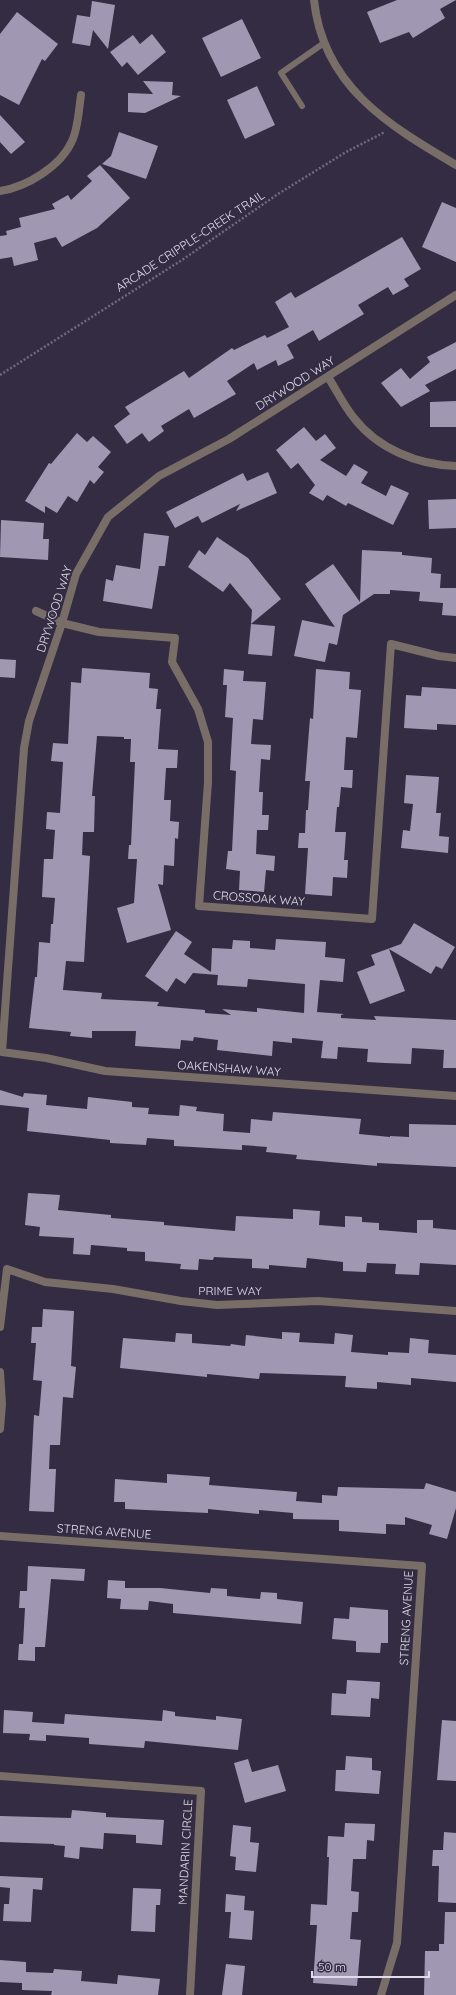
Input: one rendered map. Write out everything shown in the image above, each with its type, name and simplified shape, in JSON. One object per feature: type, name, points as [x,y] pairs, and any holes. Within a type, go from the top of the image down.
[{"type":"street","points":[[314,0],[319,28],[328,53],[349,86],[369,108],[394,127],[456,165]]},
{"type":"street","points":[[0,191],[22,184],[56,162],[73,140],[81,95]]},
{"type":"street","name":"DRYWOOD WAY","points":[[2,1052],[24,748],[29,721],[62,624],[76,574],[108,517],[159,476],[229,439],[456,295]]},
{"type":"street","points":[[328,377],[354,418],[372,437],[393,450],[411,458],[429,463],[456,466]]},
{"type":"street","name":"CROSSOAK WAY","points":[[36,611],[62,624],[99,632],[175,638],[172,662],[198,709],[208,742],[208,782],[199,906],[372,919],[391,644],[439,656],[456,658]]},
{"type":"street","name":"OAKENSHAW WAY","points":[[2,1052],[46,1058],[104,1071],[456,1096]]},
{"type":"street","name":"PRIME WAY","points":[[0,1327],[6,1269],[45,1282],[113,1289],[182,1301],[217,1305],[318,1301],[456,1311]]},
{"type":"street","points":[[0,1372],[2,1404],[0,1429]]},
{"type":"street","name":"STRENG AVENUE","points":[[0,1536],[422,1566],[397,1943],[381,1995]]},
{"type":"street","name":"MANDARIN CIRCLE","points":[[0,1776],[201,1791],[190,1995]]},
{"type":"lane","points":[[302,106],[281,73],[324,43]]},
{"type":"path","name":"ARCADE CRIPPLE-CREEK TRAIL","points":[[0,375],[182,260],[278,194],[346,152],[394,127]]},
{"type":"building","points":[[397,0],[456,0],[440,9],[445,18],[413,38],[409,32],[380,43],[367,12]]},
{"type":"building","points":[[92,1],[115,5],[108,49],[93,30],[90,46],[72,43],[77,15],[90,17]]},
{"type":"building","points":[[17,12],[58,44],[45,61],[42,59],[19,105],[0,95],[0,34]]},
{"type":"building","points":[[242,19],[261,58],[221,77],[202,38]]},
{"type":"building","points":[[152,34],[166,52],[138,75],[127,62],[122,67],[110,52],[133,35],[140,44]]},
{"type":"building","points":[[143,81],[173,82],[172,95],[181,96],[145,113],[128,112],[128,93],[153,94]]},
{"type":"building","points":[[257,86],[275,125],[245,139],[227,100]]},
{"type":"building","points":[[0,115],[25,142],[11,154],[0,142]]},
{"type":"building","points":[[119,132],[158,146],[146,179],[102,164],[111,156]]},
{"type":"building","points":[[100,165],[130,198],[97,228],[62,247],[56,237],[34,243],[38,260],[14,266],[12,257],[0,259],[0,236],[7,235],[6,231],[21,227],[19,218],[55,209],[52,204],[68,195],[71,200],[92,181],[87,176]]},
{"type":"building","points":[[442,202],[456,208],[456,262],[422,247]]},
{"type":"building","points":[[402,237],[421,269],[404,279],[409,286],[393,295],[388,287],[358,305],[364,314],[319,341],[313,330],[287,345],[294,358],[278,366],[276,360],[257,370],[254,363],[227,381],[236,394],[194,418],[189,409],[161,426],[164,431],[149,442],[142,433],[127,444],[114,426],[130,414],[125,407],[184,371],[189,378],[232,348],[234,350],[265,335],[267,338],[289,327],[275,302],[291,292],[295,298]]},
{"type":"building","points":[[456,342],[456,369],[425,385],[430,391],[401,407],[381,383],[401,368],[410,379],[430,362],[427,357]]},
{"type":"building","points":[[456,401],[456,427],[430,427],[430,402]]},
{"type":"building","points":[[304,427],[316,441],[325,434],[336,448],[320,460],[346,476],[354,464],[368,472],[361,483],[386,496],[391,485],[409,493],[393,525],[348,503],[346,506],[327,495],[323,501],[309,493],[315,485],[298,463],[291,469],[276,450]]},
{"type":"building","points":[[77,433],[87,442],[93,436],[111,452],[98,467],[104,472],[94,484],[90,480],[77,502],[68,496],[57,513],[45,506],[45,513],[25,501],[49,463],[51,464]]},
{"type":"building","points":[[268,472],[277,493],[236,511],[240,504],[202,523],[198,516],[175,528],[166,512],[243,473],[247,481]]},
{"type":"building","points":[[456,499],[456,528],[429,529],[428,500]]},
{"type":"building","points":[[1,520],[44,523],[43,539],[49,539],[48,560],[0,557]]},
{"type":"building","points":[[144,533],[169,536],[165,566],[159,566],[152,609],[103,601],[106,579],[113,581],[116,565],[140,569]]},
{"type":"building","points":[[217,537],[248,558],[281,599],[251,624],[252,610],[230,583],[223,592],[188,567],[199,550],[205,555]]},
{"type":"building","points":[[362,550],[402,552],[402,555],[432,558],[431,573],[441,574],[440,588],[456,588],[456,616],[442,615],[443,603],[419,601],[420,592],[390,590],[390,594],[374,594],[343,615],[337,645],[329,643],[325,662],[294,656],[302,620],[335,627],[305,584],[333,564],[360,602]]},
{"type":"building","points":[[251,624],[275,626],[272,656],[248,654]]},
{"type":"building","points":[[0,659],[16,660],[15,678],[0,677]]},
{"type":"building","points":[[82,668],[150,673],[149,688],[158,689],[156,709],[161,709],[158,749],[178,750],[177,768],[166,768],[164,800],[171,800],[170,821],[179,822],[178,839],[175,838],[174,866],[164,865],[163,885],[158,884],[171,930],[127,943],[117,908],[134,903],[137,859],[128,859],[129,845],[131,845],[135,762],[130,762],[131,739],[124,739],[124,737],[97,736],[92,796],[95,796],[94,832],[83,832],[82,855],[90,856],[84,962],[66,961],[63,990],[102,993],[101,999],[159,1002],[157,1006],[205,1010],[205,1013],[231,1015],[222,1009],[257,1012],[257,1008],[304,1013],[305,984],[248,979],[247,987],[217,985],[218,975],[193,973],[185,984],[176,978],[167,992],[145,976],[176,931],[192,942],[184,954],[211,972],[212,948],[232,949],[233,940],[250,941],[250,948],[275,950],[276,939],[326,942],[325,957],[345,959],[343,982],[320,980],[317,1012],[344,1014],[341,1015],[341,1018],[376,1020],[374,1016],[456,1020],[456,1068],[443,1068],[444,1050],[412,1048],[411,1064],[385,1063],[367,1062],[368,1049],[338,1047],[337,1059],[321,1058],[323,1041],[292,1038],[292,1043],[273,1041],[272,1056],[217,1050],[218,1040],[194,1037],[193,1041],[181,1040],[180,1049],[135,1046],[136,1031],[92,1031],[92,1038],[70,1036],[71,1032],[29,1028],[35,977],[37,977],[39,942],[50,943],[51,924],[53,924],[55,898],[42,897],[44,859],[53,859],[55,830],[46,829],[47,812],[60,813],[63,762],[51,761],[53,743],[68,744],[71,682],[81,683]]},
{"type":"building","points":[[224,669],[244,671],[243,681],[266,682],[263,720],[253,719],[251,744],[271,745],[270,760],[261,759],[259,792],[263,792],[262,815],[269,815],[268,830],[257,830],[256,854],[275,856],[274,871],[266,870],[264,892],[239,890],[240,871],[226,869],[228,851],[232,851],[236,771],[230,770],[233,718],[225,717],[227,685],[223,685]]},
{"type":"building","points":[[316,669],[350,672],[349,689],[361,690],[357,738],[346,737],[344,770],[353,770],[352,788],[341,787],[339,807],[337,807],[335,832],[346,832],[344,860],[348,860],[347,878],[333,877],[332,896],[305,894],[308,848],[298,848],[299,833],[305,833],[306,810],[308,810],[310,781],[305,781],[310,718],[313,719]]},
{"type":"building","points":[[422,687],[456,689],[456,725],[437,724],[437,730],[404,728],[406,695],[421,696]]},
{"type":"building","points":[[406,775],[439,777],[436,813],[441,813],[439,836],[449,837],[448,853],[401,848],[403,830],[410,831],[413,804],[404,803]]},
{"type":"building","points":[[414,923],[455,947],[442,969],[436,966],[431,974],[389,949],[405,991],[370,1004],[357,972],[375,965],[371,955],[401,944]]},
{"type":"building","points":[[0,1090],[23,1097],[24,1093],[47,1095],[46,1105],[87,1109],[88,1097],[132,1102],[132,1107],[149,1108],[148,1114],[179,1116],[180,1105],[197,1107],[196,1111],[224,1114],[223,1131],[250,1133],[251,1119],[272,1121],[273,1112],[361,1119],[359,1134],[390,1137],[409,1137],[409,1124],[456,1125],[456,1167],[377,1163],[377,1166],[296,1159],[297,1155],[266,1152],[267,1147],[242,1145],[242,1150],[174,1146],[174,1140],[147,1138],[146,1145],[110,1143],[110,1140],[27,1131],[29,1108],[0,1105]]},
{"type":"building","points":[[28,1193],[60,1195],[58,1210],[111,1215],[111,1218],[164,1222],[164,1225],[235,1231],[236,1216],[293,1219],[293,1209],[320,1211],[319,1225],[345,1227],[345,1216],[362,1217],[362,1222],[379,1223],[379,1230],[417,1233],[417,1220],[433,1220],[433,1228],[456,1230],[456,1265],[420,1263],[419,1275],[395,1274],[396,1264],[367,1263],[366,1272],[343,1271],[343,1262],[307,1258],[306,1268],[269,1265],[269,1269],[252,1268],[252,1259],[214,1257],[213,1260],[199,1259],[198,1270],[180,1269],[181,1264],[145,1261],[145,1252],[127,1251],[127,1248],[91,1245],[90,1255],[73,1254],[74,1238],[39,1236],[40,1227],[25,1225]]},
{"type":"building","points":[[43,1309],[74,1311],[71,1366],[76,1367],[73,1398],[63,1397],[60,1445],[50,1445],[49,1469],[56,1469],[54,1512],[29,1511],[34,1415],[39,1416],[42,1381],[33,1380],[36,1343],[31,1343],[32,1327],[42,1327]]},
{"type":"building","points":[[282,1332],[300,1333],[299,1342],[334,1344],[335,1333],[353,1335],[351,1352],[388,1355],[388,1352],[409,1353],[410,1338],[429,1340],[428,1353],[456,1355],[456,1382],[411,1378],[411,1385],[377,1382],[377,1389],[345,1387],[346,1376],[260,1373],[259,1379],[207,1374],[207,1377],[120,1368],[123,1338],[175,1342],[176,1333],[192,1334],[192,1343],[230,1346],[231,1344],[245,1346],[246,1335],[282,1339]]},
{"type":"building","points":[[167,1474],[210,1477],[209,1485],[297,1492],[296,1501],[322,1503],[322,1495],[337,1496],[338,1487],[424,1489],[426,1483],[456,1492],[456,1508],[447,1539],[429,1534],[432,1525],[405,1517],[405,1525],[386,1524],[386,1534],[339,1531],[339,1520],[293,1519],[293,1513],[259,1510],[259,1514],[208,1509],[208,1513],[125,1509],[125,1502],[114,1502],[115,1479],[167,1483]]},
{"type":"building","points":[[28,1566],[85,1569],[84,1581],[51,1579],[45,1647],[35,1647],[35,1661],[18,1660],[19,1644],[23,1644],[25,1608],[19,1608],[20,1591],[27,1591]]},
{"type":"building","points":[[108,1580],[125,1581],[125,1588],[160,1588],[210,1593],[211,1588],[227,1589],[227,1596],[260,1599],[261,1592],[277,1593],[277,1599],[303,1602],[301,1624],[173,1613],[173,1604],[149,1601],[148,1610],[120,1609],[121,1599],[107,1598]]},
{"type":"building","points":[[350,1607],[388,1610],[388,1643],[381,1643],[380,1653],[356,1652],[356,1641],[332,1639],[334,1618],[349,1619]]},
{"type":"building","points":[[347,1680],[380,1682],[379,1699],[371,1698],[370,1717],[331,1715],[332,1693],[346,1694]]},
{"type":"building","points":[[4,1710],[33,1712],[32,1722],[64,1724],[65,1714],[162,1721],[163,1710],[175,1712],[175,1716],[216,1720],[216,1716],[242,1719],[238,1750],[145,1741],[144,1748],[89,1744],[89,1738],[46,1735],[46,1741],[29,1740],[30,1734],[3,1733]]},
{"type":"building","points":[[442,1720],[456,1721],[456,1781],[437,1780]]},
{"type":"building","points":[[346,1756],[372,1758],[372,1770],[381,1771],[379,1794],[335,1791],[336,1770],[345,1770]]},
{"type":"building","points":[[248,1759],[252,1772],[278,1765],[286,1791],[245,1803],[234,1763]]},
{"type":"building","points":[[72,1810],[106,1813],[106,1817],[164,1820],[162,1845],[136,1843],[136,1835],[104,1833],[103,1849],[80,1847],[79,1859],[64,1857],[65,1846],[54,1844],[0,1842],[0,1816],[71,1818]]},
{"type":"building","points":[[345,1823],[375,1824],[374,1841],[367,1840],[366,1859],[353,1859],[351,1891],[359,1892],[358,1912],[352,1912],[350,1939],[361,1940],[357,1986],[313,1983],[317,1925],[310,1925],[311,1904],[327,1905],[329,1857],[327,1857],[328,1836],[344,1837]]},
{"type":"building","points":[[233,1825],[251,1827],[250,1842],[259,1843],[256,1872],[235,1870],[236,1857],[230,1856]]},
{"type":"building","points":[[444,1832],[456,1833],[456,1903],[438,1902],[439,1866],[432,1866],[433,1850],[443,1850]]},
{"type":"building","points":[[0,1876],[43,1878],[42,1890],[33,1889],[31,1922],[3,1921],[4,1904],[9,1904],[10,1888],[0,1887]]},
{"type":"building","points":[[133,1888],[161,1889],[160,1905],[156,1905],[155,1932],[131,1931]]},
{"type":"building","points":[[226,1894],[245,1896],[244,1910],[254,1911],[252,1940],[229,1938],[231,1912],[225,1912]]},
{"type":"building","points":[[445,1912],[456,1912],[456,1995],[424,1995],[425,1951],[439,1951],[439,1944],[444,1944]]},
{"type":"building","points":[[0,1960],[26,1962],[26,1972],[53,1973],[54,1969],[82,1971],[81,1981],[117,1984],[118,1975],[160,1979],[158,1995],[51,1995],[52,1991],[22,1990],[22,1983],[0,1982]]},
{"type":"building","points":[[226,1964],[245,1966],[242,1995],[222,1995]]}]
